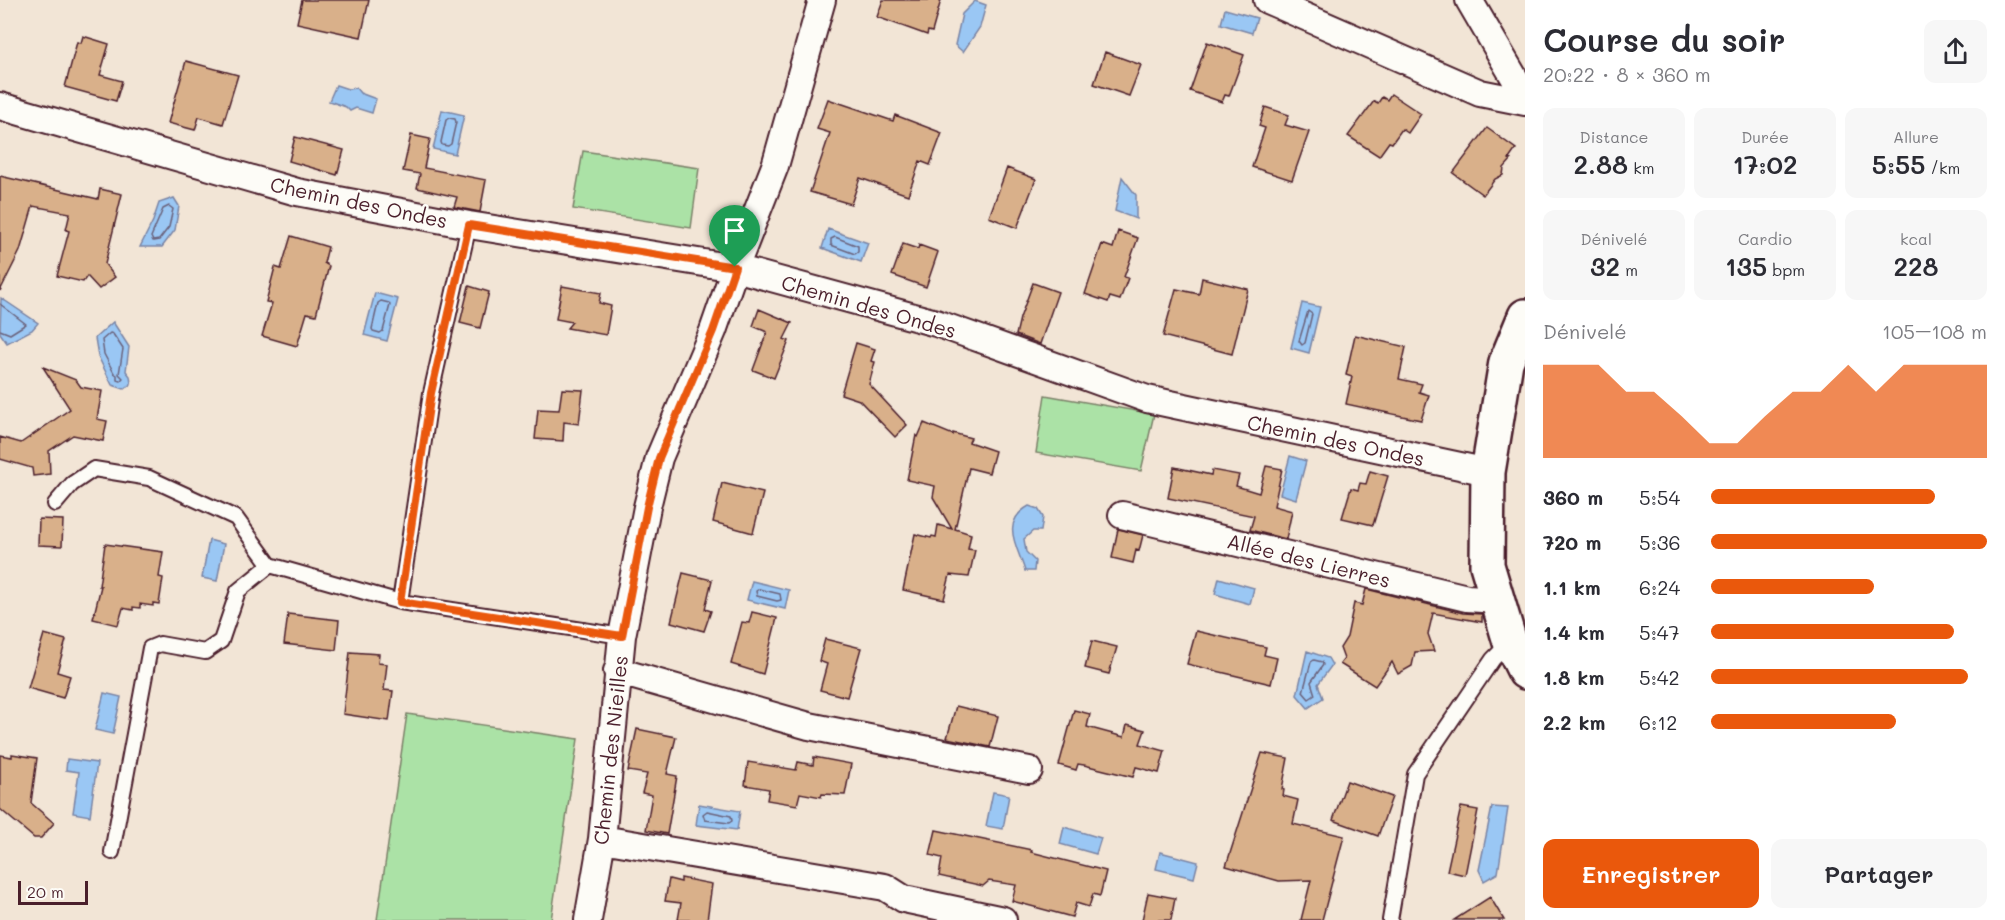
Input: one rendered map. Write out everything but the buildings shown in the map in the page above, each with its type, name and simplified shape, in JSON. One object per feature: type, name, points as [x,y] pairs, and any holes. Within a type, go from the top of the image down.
[{"type":"street","name":"Chemin des Nieilles","points":[[588,920],[602,839],[622,636],[659,458],[713,331],[735,267],[775,166],[822,0]]},
{"type":"street","points":[[1267,0],[1479,93],[1525,102]]},
{"type":"street","points":[[1469,0],[1525,96]]},
{"type":"street","name":"Chemin des Ondes","points":[[0,106],[297,192],[469,225],[735,267],[936,323],[1147,399],[1488,472]]},
{"type":"street","points":[[1525,316],[1506,362],[1488,472],[1487,565],[1510,642],[1525,672]]},
{"type":"street","name":"Allée des Lierres","points":[[1122,515],[1467,598],[1497,600]]},
{"type":"street","points":[[617,671],[808,726],[1029,770]]},
{"type":"street","points":[[602,839],[885,887],[904,899],[1003,920]]},
{"type":"lane","points":[[400,602],[431,393],[469,225]]},
{"type":"lane","points":[[55,504],[72,484],[94,469],[149,478],[236,518],[270,565],[400,602],[622,636]]},
{"type":"lane","points":[[112,852],[150,648],[160,644],[206,652],[221,641],[238,591],[270,565]]},
{"type":"lane","points":[[1390,920],[1415,774],[1493,659],[1510,642]]},
{"type":"green space","points":[[583,151],[699,168],[691,228],[573,209]]},
{"type":"green space","points":[[1045,395],[1154,414],[1141,471],[1036,453]]},
{"type":"green space","points":[[407,714],[578,739],[551,920],[377,920]]},
{"type":"water","points":[[975,1],[986,5],[980,27],[963,52],[955,45],[962,14]]},
{"type":"water","points":[[1225,9],[1257,18],[1252,33],[1221,24]]},
{"type":"water","points":[[336,85],[348,89],[356,88],[360,93],[376,99],[372,113],[356,108],[350,111],[346,107],[329,101]]},
{"type":"water","points":[[442,110],[464,115],[455,154],[433,149]]},
{"type":"water","points":[[1122,177],[1136,195],[1136,219],[1115,211]]},
{"type":"water","points":[[174,198],[179,206],[175,230],[162,247],[140,247],[159,203]]},
{"type":"water","points":[[828,229],[868,243],[861,262],[822,248]]},
{"type":"water","points":[[375,293],[398,299],[387,341],[364,335]]},
{"type":"water","points":[[1,298],[38,323],[32,330],[7,343],[0,333]]},
{"type":"water","points":[[1302,303],[1320,307],[1309,353],[1291,348]]},
{"type":"water","points":[[113,322],[129,347],[126,371],[130,376],[131,384],[124,389],[112,385],[98,356],[95,338]]},
{"type":"water","points":[[1290,456],[1306,461],[1296,499],[1280,494]]},
{"type":"water","points":[[1029,506],[1038,509],[1043,517],[1041,531],[1033,531],[1024,539],[1026,552],[1035,561],[1034,571],[1025,571],[1013,536],[1015,520]]},
{"type":"water","points":[[209,540],[224,544],[217,581],[202,578]]},
{"type":"water","points":[[1219,578],[1254,588],[1250,604],[1215,594]]},
{"type":"water","points":[[752,581],[789,590],[785,609],[747,600]]},
{"type":"water","points":[[1307,651],[1328,658],[1332,665],[1318,684],[1323,698],[1308,708],[1297,695]]},
{"type":"water","points":[[104,693],[121,697],[113,734],[95,730]]},
{"type":"water","points":[[67,759],[97,763],[90,816],[73,813],[79,772],[66,770]]},
{"type":"water","points":[[993,792],[1009,795],[1003,829],[986,826]]},
{"type":"water","points":[[699,804],[740,811],[737,830],[696,825]]},
{"type":"water","points":[[1492,807],[1508,808],[1498,873],[1484,881],[1479,870]]},
{"type":"water","points":[[1064,827],[1101,838],[1096,854],[1060,844]]},
{"type":"water","points":[[1160,852],[1198,862],[1194,878],[1156,869]]},
{"type":"route","points":[[469,225],[735,267],[713,331],[659,458],[622,636],[400,602],[431,393],[469,225]]}]
